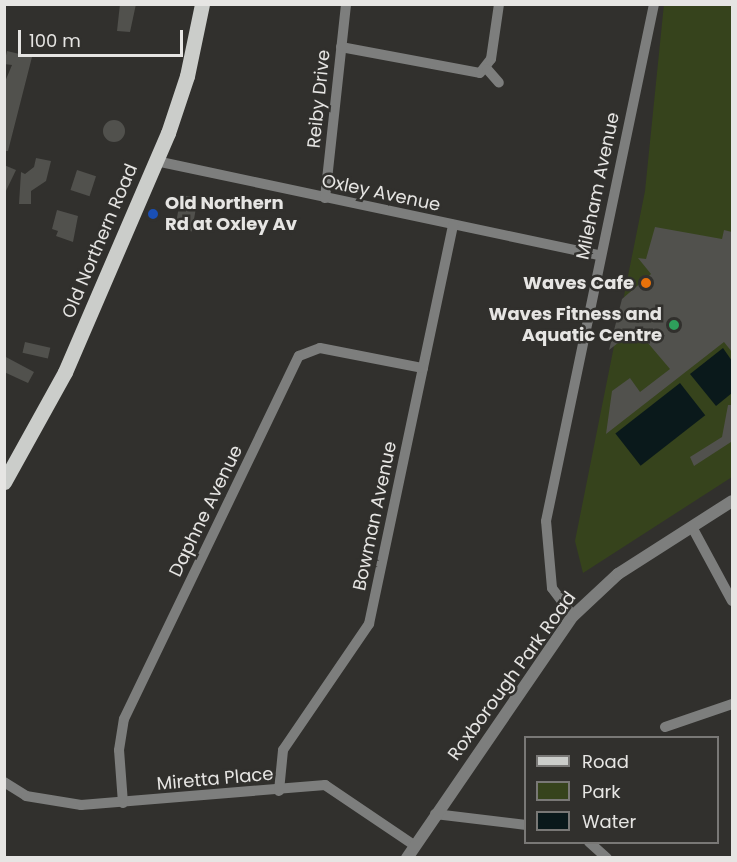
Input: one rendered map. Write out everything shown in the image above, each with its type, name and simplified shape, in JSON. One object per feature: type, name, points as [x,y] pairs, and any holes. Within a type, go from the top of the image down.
[{"type":"main road","name":"Old Northern Road","points":[[4,482],[65,372],[156,162],[188,76],[202,4]]},
{"type":"street","name":"Reiby Drive","points":[[325,198],[346,4]]},
{"type":"street","points":[[487,69],[499,4]]},
{"type":"street","name":"Mileham Avenue","points":[[573,616],[552,588],[546,521],[654,4]]},
{"type":"street","points":[[341,47],[471,75],[487,69]]},
{"type":"street","points":[[487,69],[499,83]]},
{"type":"street","name":"Oxley Avenue","points":[[156,162],[600,255]]},
{"type":"street","name":"Bowman Avenue","points":[[279,791],[284,750],[369,624],[453,225]]},
{"type":"street","name":"Daphne Avenue","points":[[123,803],[119,750],[124,719],[299,356],[320,348],[423,368]]},
{"type":"street","name":"Roxborough Park Road","points":[[407,858],[573,616],[618,574],[732,501]]},
{"type":"street","points":[[692,527],[732,600]]},
{"type":"street","points":[[665,727],[732,704]]},
{"type":"street","name":"Miretta Place","points":[[4,782],[26,796],[81,805],[279,791],[325,785],[414,845]]},
{"type":"street","points":[[435,814],[524,825]]},
{"type":"street","points":[[590,844],[607,858]]},
{"type":"green space","points":[[664,4],[732,5],[732,477],[583,573],[575,541],[645,191]]},
{"type":"water","points":[[723,348],[732,361],[732,393],[716,406],[690,374]]},
{"type":"water","points":[[680,383],[705,415],[641,466],[615,433]]},
{"type":"building","points":[[120,4],[136,4],[130,32],[117,31]]},
{"type":"building","points":[[7,51],[32,57],[8,151],[4,151],[4,84],[12,65],[4,64]]},
{"type":"building","points":[[110,120],[118,120],[125,127],[125,135],[118,142],[110,142],[103,135],[103,127]]},
{"type":"building","points":[[36,158],[51,161],[46,181],[31,191],[31,204],[19,204],[21,172],[25,174],[34,167]]},
{"type":"building","points":[[4,165],[16,170],[4,195]]},
{"type":"building","points":[[77,170],[96,176],[90,196],[71,190]]},
{"type":"building","points":[[181,195],[198,198],[192,231],[175,228]]},
{"type":"building","points":[[57,210],[78,216],[73,242],[56,236],[58,231],[52,229]]},
{"type":"building","points":[[655,227],[722,239],[724,230],[732,232],[732,352],[724,342],[606,434],[612,391],[630,378],[640,392],[670,369],[636,329],[609,350],[622,299],[651,274],[638,258],[646,259]]},
{"type":"building","points":[[25,342],[50,348],[48,359],[23,353]]},
{"type":"building","points":[[4,356],[34,372],[28,383],[4,372]]},
{"type":"building","points":[[728,405],[732,405],[731,442],[694,466],[690,457],[722,437]]},
{"type":"place","name":"Old Northern Rd at Oxley Av","points":[[153,214]]},
{"type":"place","name":"Waves Cafe","points":[[646,283]]},
{"type":"place","name":"Waves Fitness and Aquatic Centre","points":[[674,325]]}]
